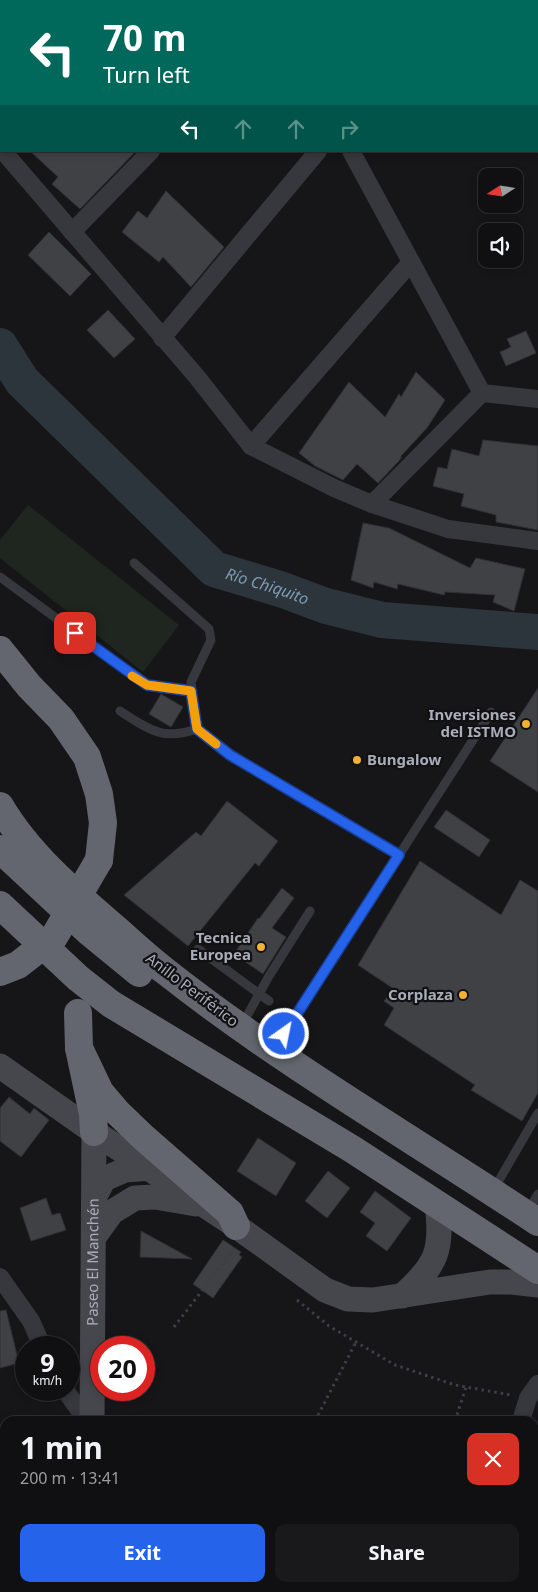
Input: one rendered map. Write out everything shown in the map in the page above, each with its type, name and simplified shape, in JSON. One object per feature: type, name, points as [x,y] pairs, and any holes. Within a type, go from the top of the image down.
[{"type":"highway","points":[[0,650],[29,686],[61,719],[86,757],[100,794],[102,823],[99,860],[54,937],[18,965],[0,972]]},
{"type":"highway","name":"Anillo Periférico","points":[[0,806],[9,821],[56,877],[164,970],[240,1027],[339,1094],[492,1192],[534,1210]]},
{"type":"highway","points":[[0,849],[89,932],[184,1008],[272,1062],[339,1094]]},
{"type":"highway","points":[[0,905],[78,978],[111,1004],[352,1149],[538,1270]]},
{"type":"highway","points":[[78,1013],[79,1048],[93,1114],[94,1132]]},
{"type":"highway","points":[[79,1048],[100,1092],[117,1112],[230,1213],[235,1238]]},
{"type":"main road","points":[[0,1066],[94,1132],[205,1205],[235,1238],[325,1290],[348,1299],[373,1300],[490,1282],[512,1282],[538,1286]]},
{"type":"main road","name":"Paseo El Manchén","points":[[92,1416],[94,1132]]},
{"type":"main road","points":[[94,1198],[104,1179],[125,1170],[151,1168]]},
{"type":"main road","points":[[94,1237],[112,1212],[135,1198],[155,1197],[205,1205]]},
{"type":"main road","points":[[402,1296],[426,1272],[434,1259],[439,1245],[440,1229],[437,1204]]},
{"type":"street","points":[[3,152],[196,377],[251,446],[334,488],[372,504],[448,529],[538,542]]},
{"type":"street","points":[[72,232],[151,152]]},
{"type":"street","points":[[162,338],[317,152]]},
{"type":"street","points":[[352,152],[482,393]]},
{"type":"street","points":[[251,446],[411,262]]},
{"type":"street","points":[[482,393],[538,399]]},
{"type":"street","points":[[372,504],[482,393]]},
{"type":"street","points":[[0,1277],[31,1321],[38,1336]]},
{"type":"street","points":[[523,1416],[528,1398],[538,1384]]},
{"type":"street","points":[[73,1401],[83,1416]]},
{"type":"lane","points":[[134,563],[209,629],[211,640],[191,682],[197,729],[230,755],[399,855]]},
{"type":"lane","points":[[0,577],[147,685],[191,691]]},
{"type":"lane","points":[[120,710],[149,729],[162,733],[181,734],[197,729]]},
{"type":"lane","points":[[274,1050],[491,712]]},
{"type":"lane","points":[[240,1027],[258,994],[310,911]]},
{"type":"lane","points":[[198,949],[269,1001]]},
{"type":"lane","points":[[492,1192],[538,1112]]},
{"type":"path","points":[[174,1328],[235,1238]]},
{"type":"path","points":[[318,1416],[356,1342]]},
{"type":"path","points":[[457,1416],[466,1387]]},
{"type":"shaded area","points":[[28,505],[179,625],[143,672],[0,558],[0,540]]},
{"type":"building","points":[[31,152],[135,152],[80,209],[52,184],[58,177]]},
{"type":"building","points":[[166,191],[224,247],[191,287],[163,257],[159,262],[122,232],[138,211],[147,218]]},
{"type":"building","points":[[49,232],[91,274],[70,296],[28,255]]},
{"type":"building","points":[[108,310],[135,339],[114,358],[87,330]]},
{"type":"building","points":[[526,331],[536,353],[506,366],[500,352],[511,347],[507,339]]},
{"type":"building","points":[[416,372],[445,400],[427,428],[378,483],[357,464],[343,480],[315,466],[299,453],[349,382],[385,417],[399,394],[401,397]]},
{"type":"building","points":[[483,440],[538,446],[538,530],[496,522],[496,515],[461,506],[464,494],[433,486],[438,467],[447,469],[452,449],[479,456]]},
{"type":"building","points":[[363,523],[389,528],[470,568],[476,558],[525,569],[514,611],[493,602],[495,595],[445,592],[444,595],[398,584],[397,589],[374,582],[373,588],[351,580]]},
{"type":"building","name":"Inversiones del ISTMO","points":[[538,688],[538,792],[490,761]]},
{"type":"building","points":[[161,694],[183,707],[171,727],[149,714]]},
{"type":"building","points":[[227,801],[278,841],[259,866],[255,863],[188,946],[124,895],[196,832],[201,836]]},
{"type":"building","points":[[446,810],[490,840],[479,857],[434,827]]},
{"type":"building","name":"Corplaza","points":[[420,861],[501,915],[520,880],[538,891],[538,1093],[522,1121],[471,1090],[475,1085],[384,1025],[394,1008],[384,1001],[394,989],[358,965]]},
{"type":"building","name":"Tecnica Europea","points":[[282,888],[294,898],[272,928],[286,937],[263,974],[234,954],[258,918]]},
{"type":"building","points":[[9,1097],[30,1114],[34,1108],[49,1120],[21,1157],[0,1141],[0,1108]]},
{"type":"building","points":[[258,1138],[296,1163],[276,1196],[237,1171]]},
{"type":"building","points":[[328,1171],[350,1188],[327,1218],[305,1201]]},
{"type":"building","points":[[375,1191],[411,1218],[387,1251],[366,1236],[375,1223],[360,1212]]},
{"type":"building","points":[[46,1198],[52,1215],[60,1213],[66,1230],[31,1241],[20,1208]]},
{"type":"building","points":[[141,1231],[192,1259],[140,1257]]},
{"type":"building","points":[[223,1240],[241,1252],[239,1255],[242,1257],[213,1298],[193,1284]]},
{"type":"building","points":[[6,1310],[15,1347],[15,1364],[0,1368],[0,1311]]},
{"type":"waterway","name":"Río Chiquito","points":[[0,346],[22,381],[214,569],[283,590],[326,606],[382,620],[538,632]]},
{"type":"slow traffic","points":[[132,676],[147,685],[191,691],[197,729],[216,744]]},
{"type":"place","name":"Inversiones del ISTMO","points":[[526,724]]},
{"type":"place","name":"Bungalow","points":[[357,760]]},
{"type":"place","name":"Tecnica Europea","points":[[261,947]]},
{"type":"place","name":"Corplaza","points":[[463,995]]},
{"type":"route","points":[[75,633],[147,685],[191,691],[197,729],[230,755],[399,855],[284,1034]]}]
